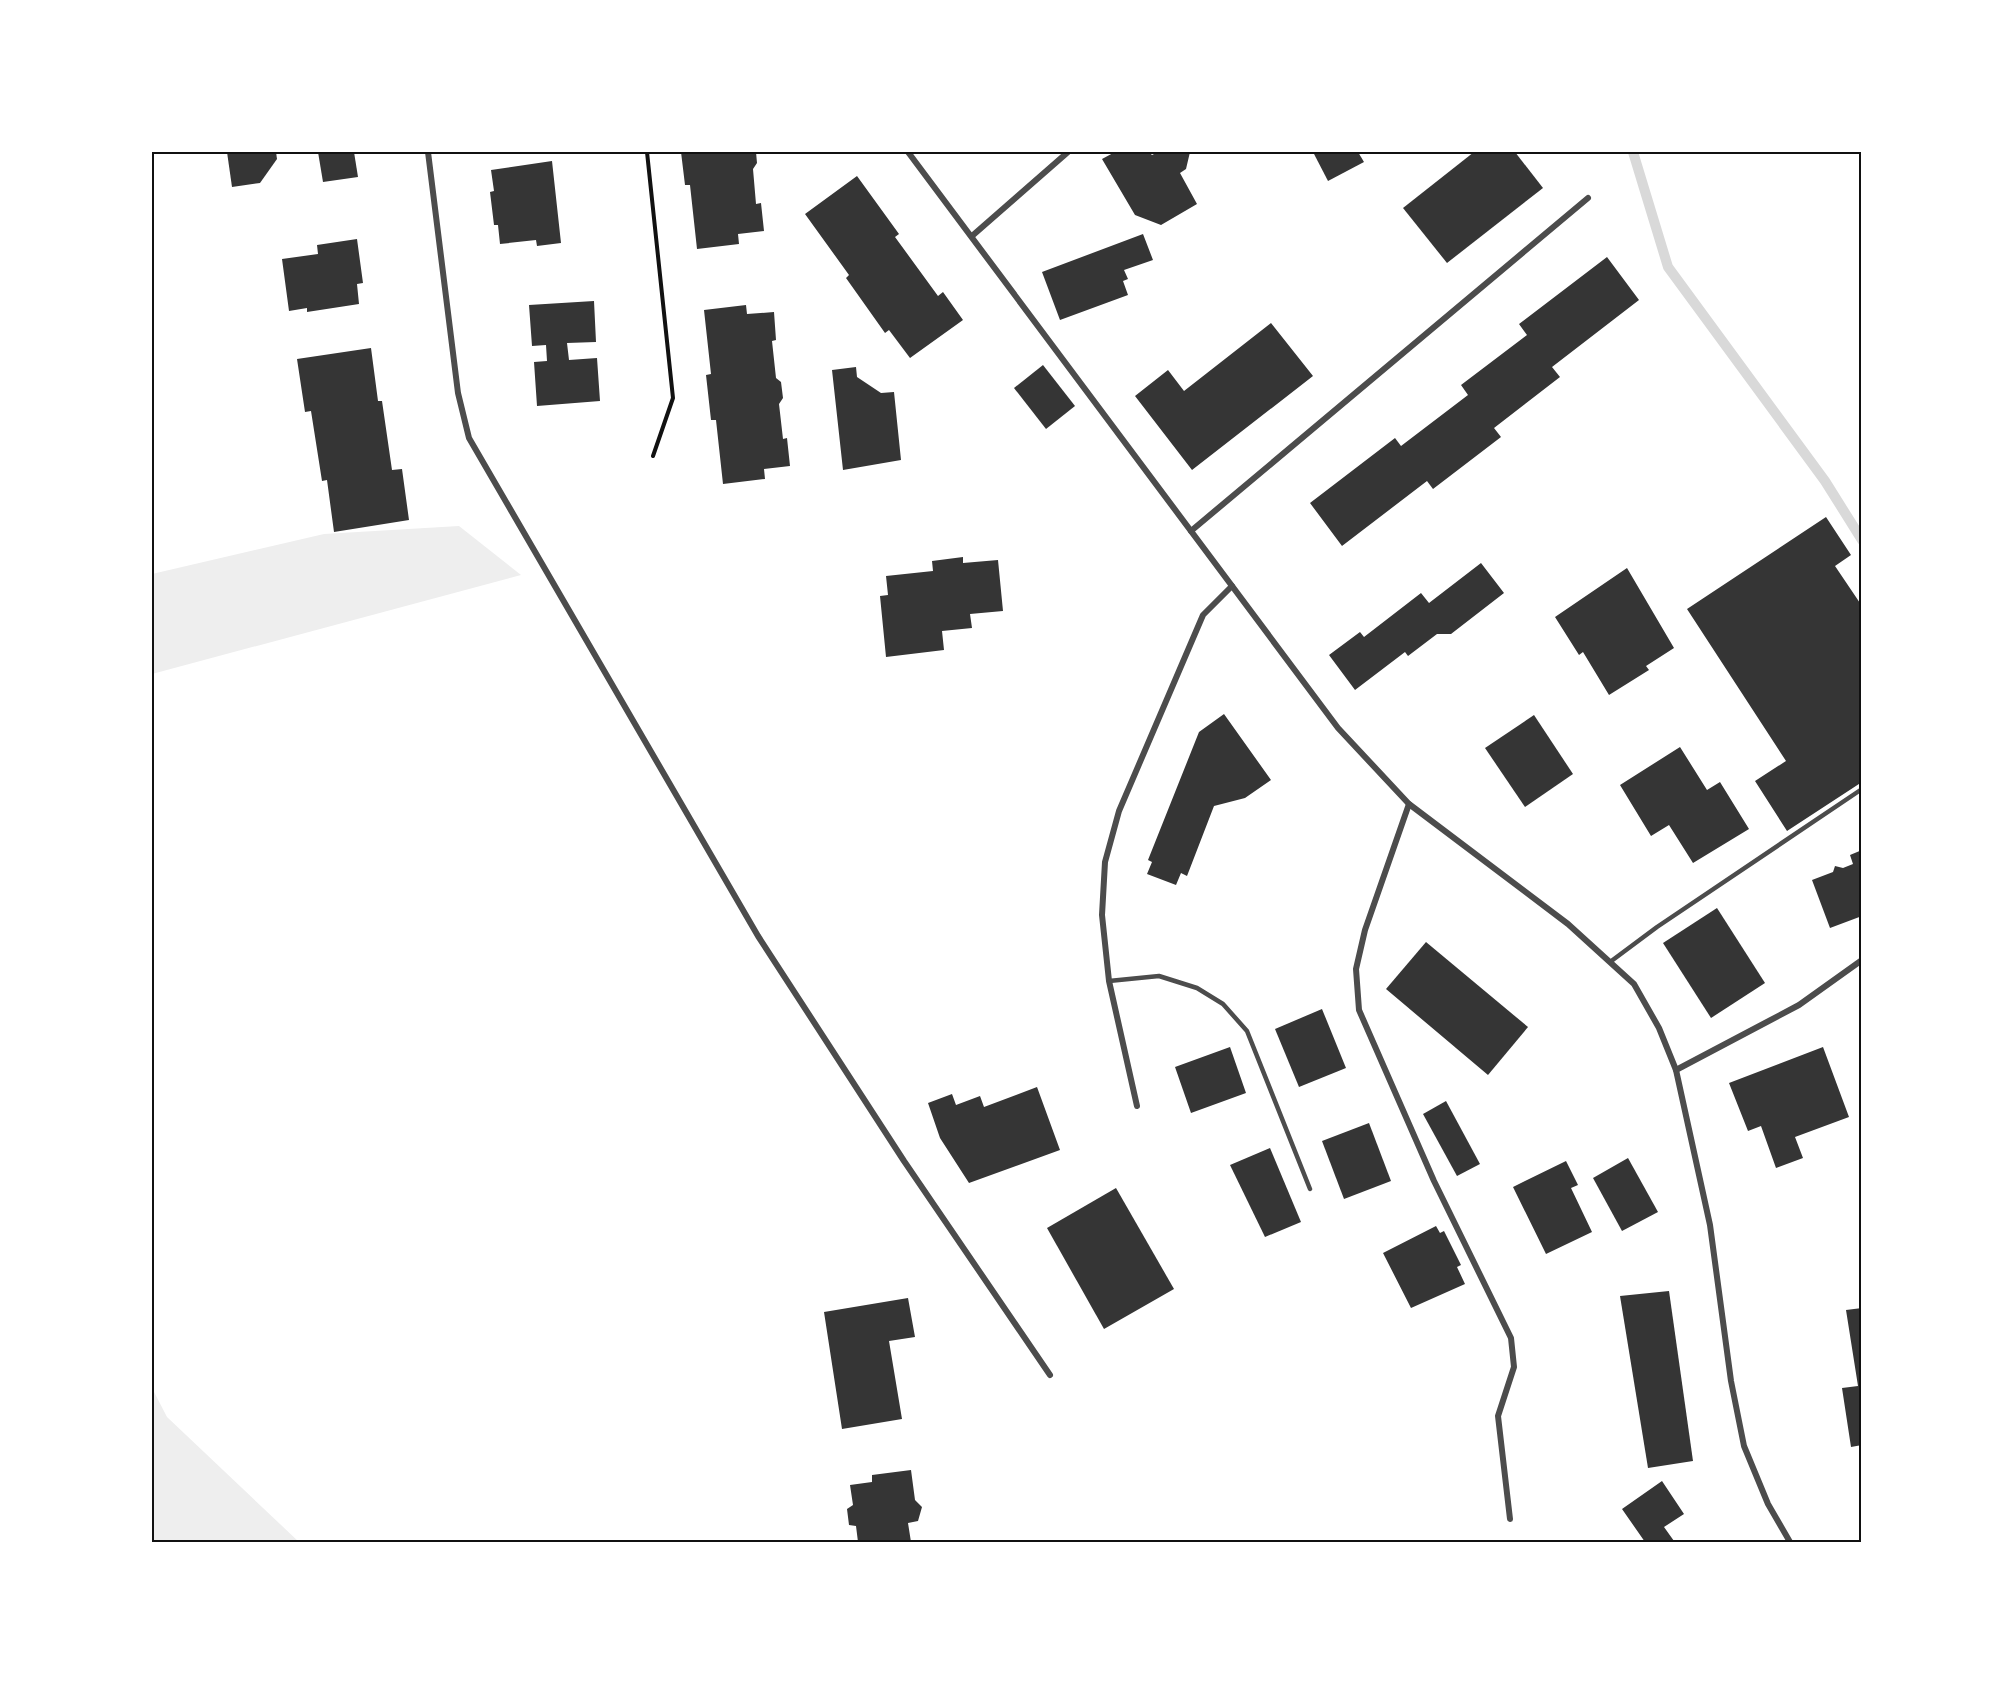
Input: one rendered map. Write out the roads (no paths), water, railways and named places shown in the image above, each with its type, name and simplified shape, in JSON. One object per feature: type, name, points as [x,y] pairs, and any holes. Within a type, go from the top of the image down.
[{"type":"street","points":[[428,152],[458,393],[469,438],[758,936],[904,1161],[1050,1375]]},
{"type":"street","points":[[908,152],[1338,728],[1409,804],[1568,924],[1634,984],[1659,1028],[1676,1070],[1710,1225],[1731,1381],[1744,1446],[1768,1504],[1790,1542]]},
{"type":"street","points":[[972,236],[1068,152]]},
{"type":"street","points":[[1191,531],[1588,198]]},
{"type":"street","points":[[1137,1106],[1109,981],[1102,915],[1105,862],[1119,811],[1203,615],[1232,585]]},
{"type":"street","points":[[1409,804],[1365,930],[1356,969],[1359,1010],[1434,1181],[1511,1338],[1514,1367],[1498,1416],[1510,1519]]},
{"type":"street","points":[[1676,1070],[1799,1005],[1862,960]]},
{"type":"lane","points":[[1610,962],[1657,927],[1862,789]]},
{"type":"lane","points":[[1109,981],[1159,976],[1197,988],[1222,1004],[1247,1031],[1310,1189]]},
{"type":"waterway","points":[[1633,152],[1668,267],[1825,481],[1862,540]]}]
